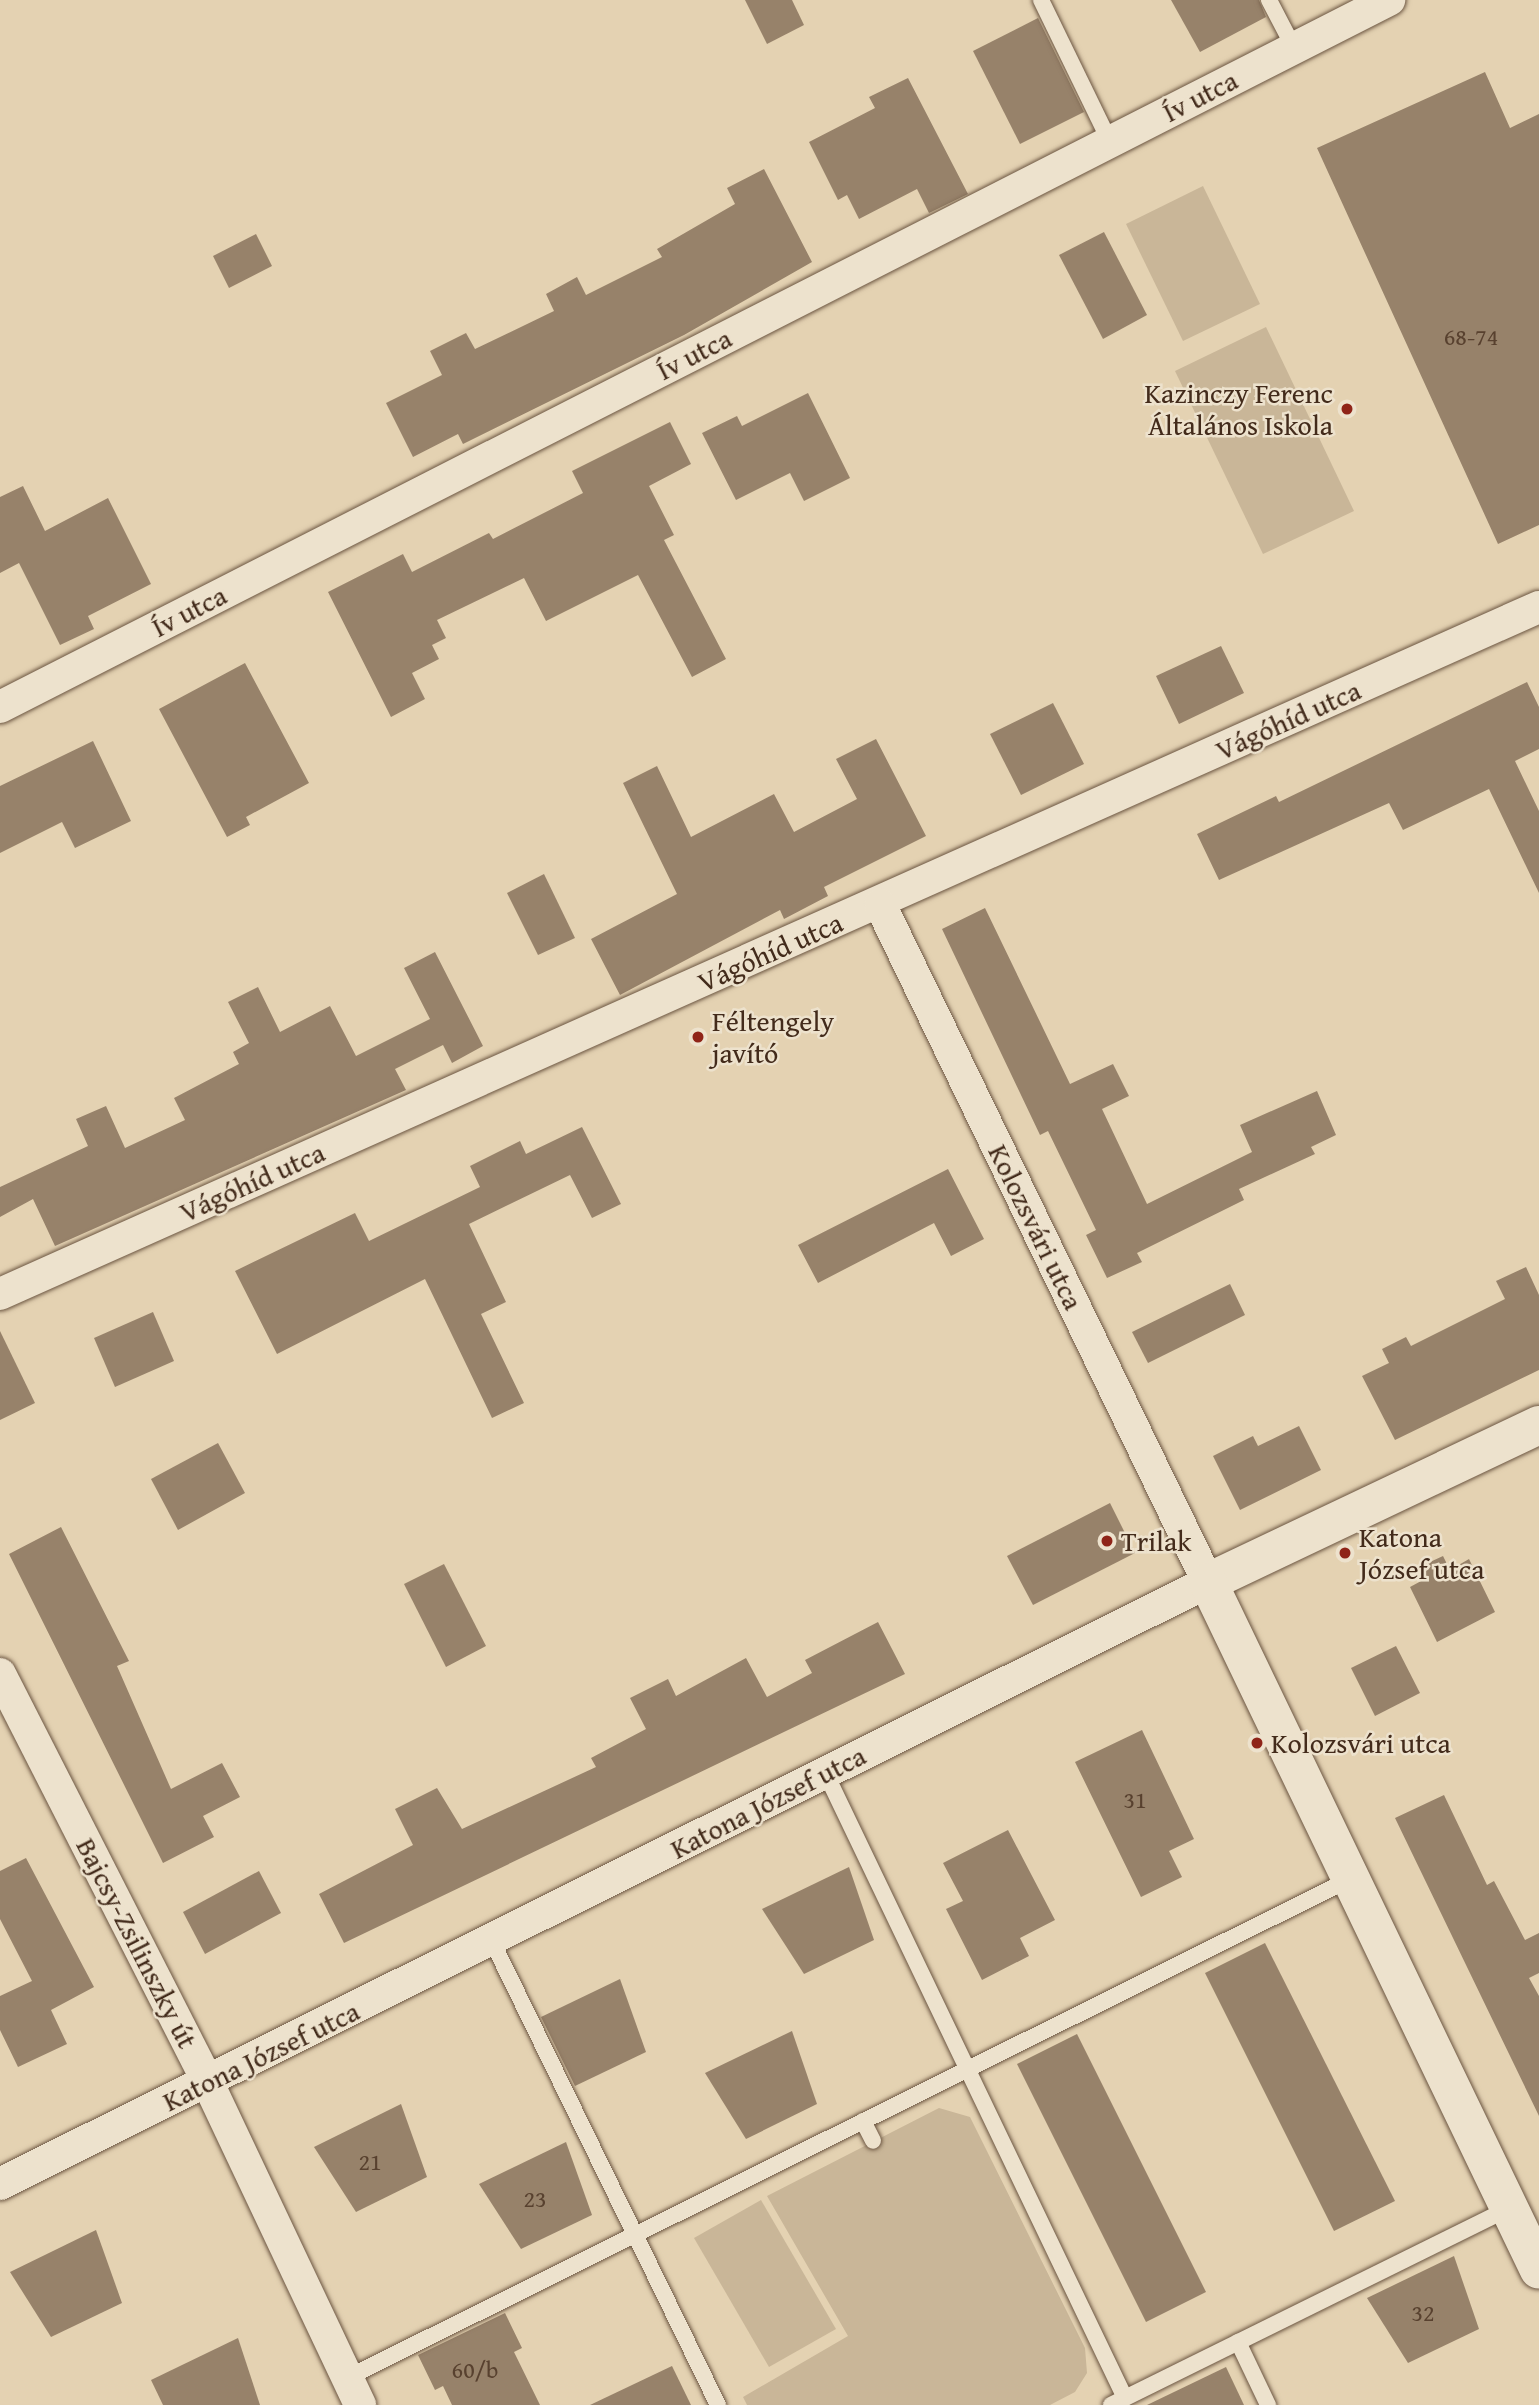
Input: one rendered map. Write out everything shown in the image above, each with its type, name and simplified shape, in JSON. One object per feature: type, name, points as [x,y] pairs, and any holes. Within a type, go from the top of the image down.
[{"type":"street","name":"Ív utca","points":[[0,707],[1389,0]]},
{"type":"street","name":"Vágóhíd utca","points":[[0,1294],[880,904],[1539,607]]},
{"type":"street","name":"Kolozsvári utca","points":[[880,904],[1539,2270]]},
{"type":"street","name":"Katona József utca","points":[[0,2184],[208,2083],[1208,1582],[1539,1425]]},
{"type":"street","name":"Bajcsy-Zsilinszky út","points":[[0,1674],[208,2083],[354,2391]]},
{"type":"lane","points":[[1041,0],[1110,142]]},
{"type":"lane","points":[[1269,0],[1294,48]]},
{"type":"lane","points":[[826,1774],[968,2070],[1118,2401],[1509,2208]]},
{"type":"lane","points":[[354,2391],[635,2235],[1350,1879]]},
{"type":"lane","points":[[492,1941],[718,2405]]},
{"type":"lane","points":[[863,2121],[873,2141]]},
{"type":"lane","points":[[1238,2342],[1268,2405]]},
{"type":"shaded area","points":[[1203,186],[1260,304],[1183,341],[1126,224]]},
{"type":"shaded area","points":[[1266,327],[1354,511],[1263,554],[1175,371]]},
{"type":"shaded area","points":[[939,2108],[970,2117],[1085,2348],[1087,2373],[1075,2392],[1050,2405],[747,2405],[743,2397],[848,2336],[767,2196]]},
{"type":"shaded area","points":[[761,2200],[836,2329],[769,2367],[694,2238]]},
{"type":"building","points":[[745,0],[792,0],[804,25],[767,44]]},
{"type":"building","points":[[1171,0],[1259,0],[1266,17],[1200,52]]},
{"type":"building","points":[[1038,18],[1084,112],[1020,144],[973,51]]},
{"type":"building","points":[[1485,72],[1510,128],[1539,114],[1539,525],[1498,544],[1317,148]]},
{"type":"building","points":[[908,78],[968,194],[929,213],[917,189],[859,219],[847,195],[838,200],[809,142],[875,108],[869,97]]},
{"type":"building","points":[[764,169],[812,262],[684,335],[463,444],[458,434],[413,457],[386,403],[442,375],[430,351],[466,333],[475,349],[554,311],[546,294],[577,277],[586,295],[662,257],[657,249],[735,204],[727,188]]},
{"type":"building","points":[[1104,232],[1147,315],[1103,339],[1059,255]]},
{"type":"building","points":[[256,234],[272,266],[229,288],[213,256]]},
{"type":"building","points":[[808,393],[850,478],[804,501],[790,473],[736,500],[702,433],[737,416],[742,426]]},
{"type":"building","points":[[670,422],[691,464],[649,486],[674,535],[664,540],[726,659],[692,677],[638,575],[546,621],[524,578],[437,620],[446,638],[432,645],[439,659],[412,673],[425,699],[391,717],[328,592],[403,554],[412,572],[489,533],[493,539],[583,493],[572,471]]},
{"type":"building","points":[[23,486],[45,531],[108,498],[151,584],[88,616],[94,629],[60,645],[19,563],[0,573],[0,497]]},
{"type":"building","points":[[1221,646],[1244,693],[1179,724],[1156,676]]},
{"type":"building","points":[[245,663],[309,783],[246,817],[250,825],[227,837],[159,709]]},
{"type":"building","points":[[1527,682],[1539,707],[1539,749],[1515,761],[1539,811],[1539,893],[1489,789],[1403,830],[1389,803],[1219,880],[1197,834],[1276,796],[1279,802]]},
{"type":"building","points":[[1053,703],[1084,764],[1021,795],[990,734]]},
{"type":"building","points":[[876,739],[926,836],[824,887],[828,896],[784,919],[780,910],[620,995],[591,939],[677,894],[623,783],[657,766],[691,837],[774,794],[794,832],[857,799],[836,759]]},
{"type":"building","points":[[93,741],[131,821],[75,848],[62,822],[0,853],[0,786]]},
{"type":"building","points":[[544,874],[575,938],[538,955],[507,893]]},
{"type":"building","points":[[985,908],[1070,1084],[1113,1064],[1129,1096],[1102,1109],[1147,1204],[1252,1152],[1240,1125],[1317,1091],[1336,1135],[1311,1147],[1315,1154],[1239,1189],[1244,1200],[1137,1253],[1142,1262],[1107,1278],[1086,1235],[1096,1230],[1048,1131],[1040,1135],[942,929]]},
{"type":"building","points":[[435,952],[483,1046],[452,1063],[443,1045],[395,1069],[406,1090],[55,1246],[33,1199],[0,1217],[0,1187],[88,1146],[76,1119],[106,1106],[125,1148],[185,1120],[174,1098],[239,1064],[233,1052],[249,1043],[228,1002],[258,987],[280,1032],[330,1006],[356,1056],[430,1019],[404,968]]},
{"type":"building","points":[[582,1127],[621,1204],[592,1218],[570,1175],[469,1224],[506,1302],[481,1314],[524,1403],[492,1418],[425,1279],[277,1354],[235,1271],[355,1213],[369,1241],[480,1187],[470,1166],[520,1141],[526,1154]]},
{"type":"building","points":[[948,1169],[984,1239],[951,1256],[934,1223],[818,1283],[798,1245]]},
{"type":"building","points":[[1526,1267],[1539,1295],[1539,1370],[1395,1440],[1362,1376],[1389,1363],[1382,1349],[1406,1337],[1411,1346],[1505,1299],[1496,1281]]},
{"type":"building","points":[[1230,1284],[1245,1315],[1148,1363],[1132,1332]]},
{"type":"building","points":[[153,1312],[174,1361],[115,1387],[94,1338]]},
{"type":"building","points":[[0,1331],[35,1403],[0,1420]]},
{"type":"building","points":[[1299,1426],[1321,1470],[1240,1510],[1213,1456],[1253,1436],[1258,1446]]},
{"type":"building","points":[[218,1443],[245,1493],[178,1530],[151,1479]]},
{"type":"building","points":[[1110,1503],[1135,1553],[1033,1605],[1007,1556]]},
{"type":"building","points":[[61,1527],[129,1661],[117,1666],[171,1789],[222,1763],[240,1797],[203,1816],[214,1837],[163,1863],[9,1554]]},
{"type":"building","points":[[1443,1556],[1450,1570],[1469,1559],[1495,1612],[1437,1642],[1410,1587],[1423,1580],[1417,1568]]},
{"type":"building","points":[[444,1564],[486,1646],[446,1667],[404,1584]]},
{"type":"building","points":[[878,1622],[905,1674],[344,1943],[319,1894],[413,1845],[395,1809],[437,1788],[462,1829],[596,1767],[591,1758],[646,1729],[630,1698],[668,1679],[676,1696],[746,1658],[767,1697],[812,1673],[805,1660]]},
{"type":"building","points":[[1396,1646],[1420,1693],[1375,1716],[1351,1668]]},
{"type":"building","points":[[1142,1730],[1194,1839],[1169,1851],[1182,1877],[1141,1897],[1075,1762]]},
{"type":"building","points":[[1444,1795],[1487,1885],[1494,1881],[1525,1940],[1539,1933],[1539,1973],[1529,1978],[1539,1996],[1539,2116],[1395,1818]]},
{"type":"building","points":[[1008,1830],[1055,1920],[1020,1938],[1029,1956],[982,1980],[946,1909],[963,1901],[943,1863]]},
{"type":"building","points":[[26,1858],[94,1987],[51,2010],[67,2044],[18,2067],[0,2030],[0,1996],[32,1981],[0,1919],[0,1871]]},
{"type":"building","points":[[849,1867],[874,1940],[804,1974],[762,1909]]},
{"type":"building","points":[[259,1871],[281,1913],[205,1954],[183,1912]]},
{"type":"building","points":[[1265,1943],[1395,2201],[1334,2231],[1205,1973]]},
{"type":"building","points":[[620,1979],[646,2052],[575,2086],[541,2017]]},
{"type":"building","points":[[792,2031],[817,2104],[746,2139],[705,2073]]},
{"type":"building","points":[[1077,2034],[1206,2292],[1146,2322],[1017,2064]]},
{"type":"building","points":[[401,2104],[427,2177],[356,2212],[314,2147]]},
{"type":"building","points":[[566,2142],[592,2215],[521,2249],[479,2184]]},
{"type":"building","points":[[96,2230],[122,2303],[51,2337],[10,2272]]},
{"type":"building","points":[[1454,2256],[1479,2329],[1408,2363],[1367,2298]]},
{"type":"building","points":[[505,2313],[522,2348],[514,2352],[540,2405],[452,2405],[443,2386],[435,2390],[418,2355]]},
{"type":"building","points":[[238,2338],[260,2405],[163,2405],[151,2380]]},
{"type":"building","points":[[672,2366],[691,2405],[590,2405]]},
{"type":"building","points":[[1226,2367],[1244,2405],[1147,2405]]},
{"type":"place","name":"Kazinczy Ferenc Általános Iskola","points":[[1347,409]]},
{"type":"place","name":"Féltengely javító","points":[[698,1037]]},
{"type":"place","name":"Trilak","points":[[1107,1541]]},
{"type":"place","name":"Katona József utca","points":[[1345,1553]]},
{"type":"place","name":"Kolozsvári utca","points":[[1257,1743]]}]
